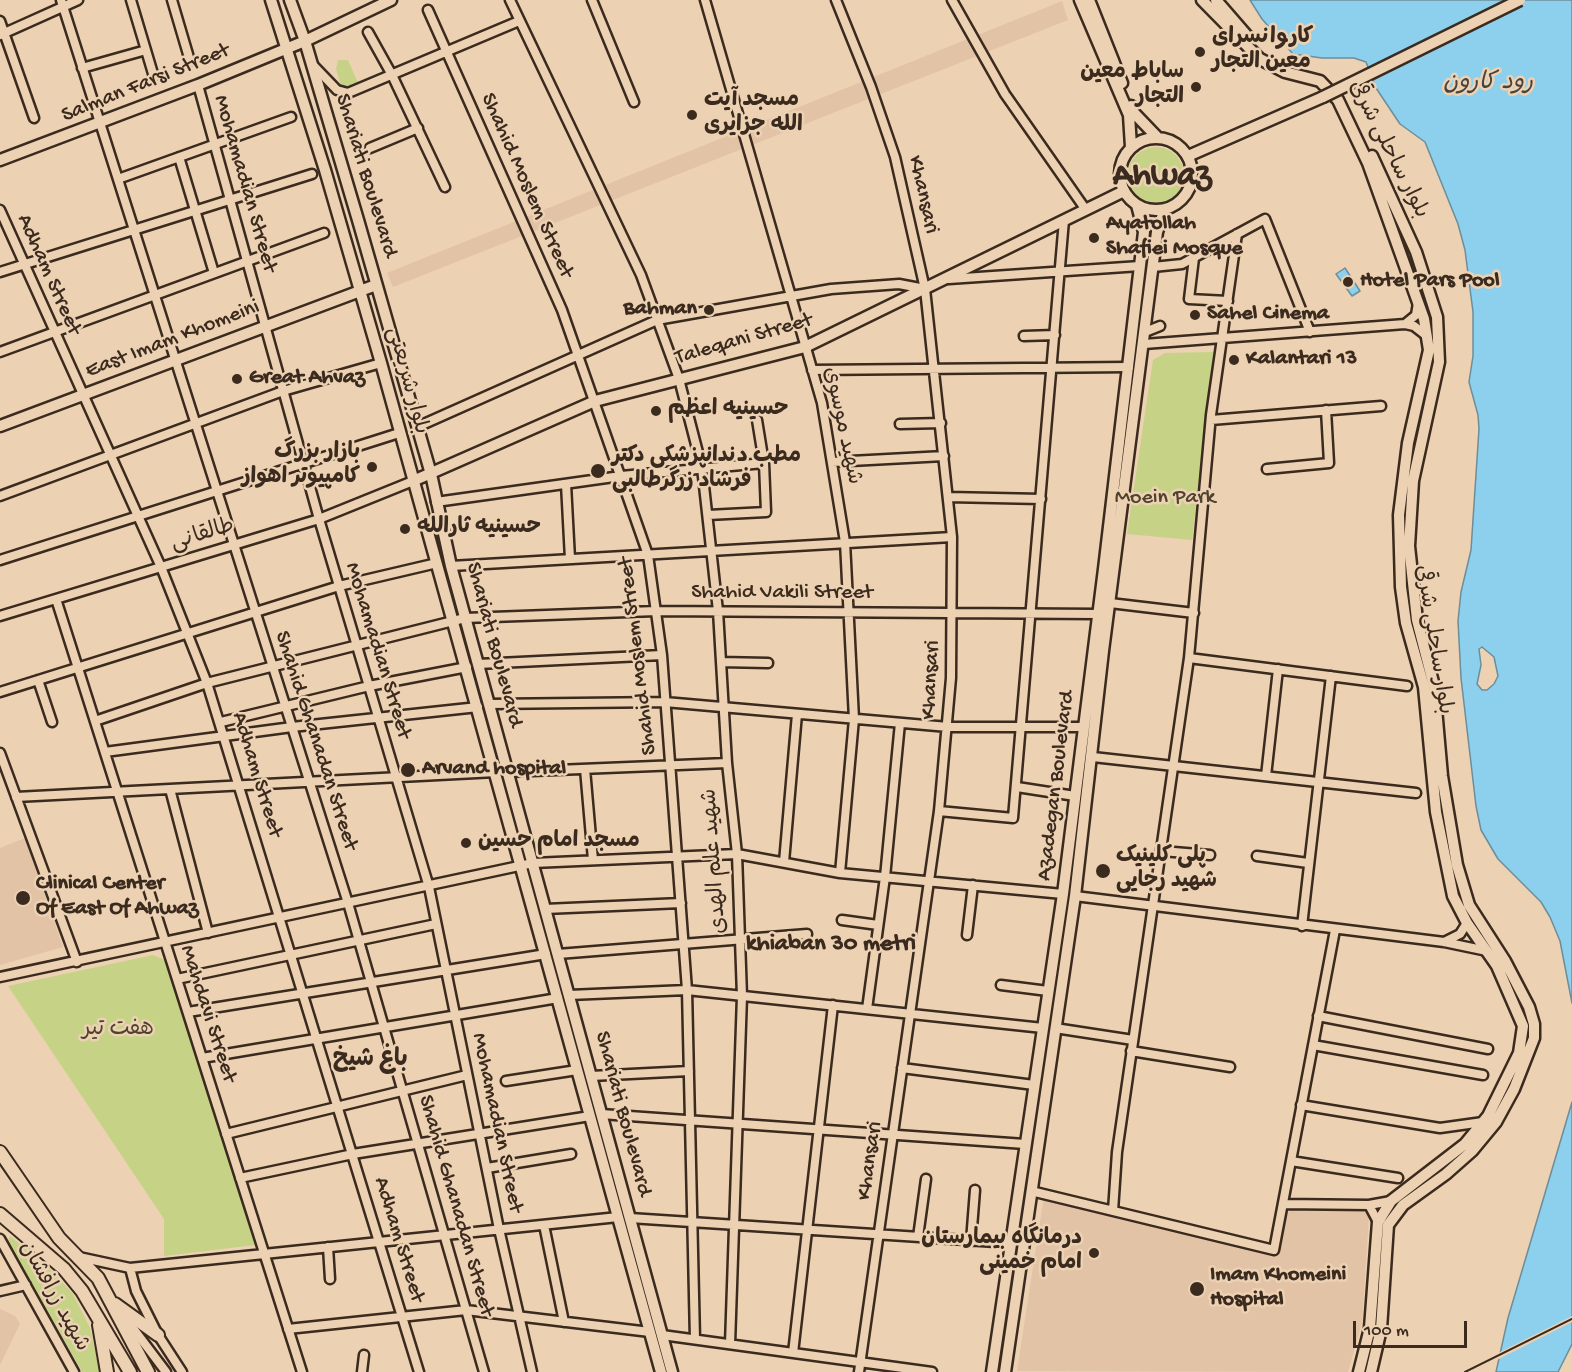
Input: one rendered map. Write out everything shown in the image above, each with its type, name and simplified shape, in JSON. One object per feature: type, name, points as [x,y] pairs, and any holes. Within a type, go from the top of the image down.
[{"type":"highway","points":[[0,1152],[59,1238],[98,1278],[113,1302],[148,1372]]},
{"type":"highway","points":[[0,1214],[64,1269],[98,1315],[130,1372]]},
{"type":"highway","points":[[113,1302],[158,1335]]},
{"type":"highway","points":[[98,1315],[107,1372]]},
{"type":"main road","name":"Shariati Boulevard","points":[[271,0],[360,290]]},
{"type":"main road","name":"Shariati Boulevard","points":[[290,0],[305,41],[431,474],[460,619],[484,706],[508,772],[546,954],[591,1076],[596,1115],[618,1217],[661,1372]]},
{"type":"main road","name":"Salman Farsi Street","points":[[0,160],[100,124],[286,49],[391,0]]},
{"type":"main road","points":[[1080,0],[1129,115],[1131,147]]},
{"type":"main road","points":[[1089,0],[1134,114],[1157,138]]},
{"type":"main road","name":"بلوار ساحلی شرقی","points":[[1202,0],[1260,59],[1285,72],[1320,81],[1338,100],[1368,163],[1419,301],[1428,338],[1425,374],[1402,479],[1398,550],[1406,623],[1427,679],[1432,777],[1446,868],[1454,896],[1467,923],[1487,951],[1519,1011],[1524,1036],[1505,1085],[1483,1122],[1465,1144],[1448,1159],[1391,1201],[1378,1222],[1370,1329],[1359,1372]]},
{"type":"main road","name":"بلوار ساحلی شرقی","points":[[1216,0],[1264,54],[1286,66],[1323,77],[1341,98],[1405,226],[1431,298],[1439,334],[1439,362],[1413,481],[1408,546],[1417,620],[1442,776],[1464,892],[1476,918],[1517,983],[1534,1024],[1534,1038],[1514,1089],[1496,1122],[1472,1151],[1446,1174],[1402,1205],[1388,1225],[1381,1329],[1371,1372]]},
{"type":"main road","points":[[1188,156],[1323,97],[1520,0]]},
{"type":"main road","points":[[1148,138],[1157,138],[1175,143],[1188,156],[1192,175],[1191,184],[1181,200],[1164,209],[1155,210],[1137,205],[1124,191],[1120,173],[1125,155],[1131,147],[1148,138]]},
{"type":"main road","name":"Taleqani Street","points":[[413,481],[595,401],[805,347],[1124,191]]},
{"type":"main road","name":"Azadegan Boulevard","points":[[992,1372],[1063,894],[1129,367],[1144,232],[1137,205]]},
{"type":"main road","name":"Azadegan Boulevard","points":[[1005,1372],[1075,896],[1157,232],[1164,209]]},
{"type":"main road","name":"East Imam Khomeini","points":[[0,426],[376,285]]},
{"type":"main road","name":"بلوار شریعتی","points":[[360,290],[413,481]]},
{"type":"main road","name":"Shariati Boulevard","points":[[413,481],[437,563],[460,619]]},
{"type":"main road","name":"Shariati Boulevard","points":[[484,706],[496,772],[527,865],[545,909],[558,954],[563,996],[577,1070],[596,1115],[630,1218],[672,1372]]},
{"type":"main road","points":[[1038,1058],[1050,1060]]},
{"type":"street","points":[[2,34],[62,3],[78,0]]},
{"type":"street","points":[[131,0],[154,77]]},
{"type":"street","points":[[172,0],[190,61]]},
{"type":"street","name":"شهید علم الهدی","points":[[510,0],[641,275],[679,379],[702,468],[718,611],[728,763],[737,854],[742,996],[730,1344]]},
{"type":"street","points":[[592,0],[634,102]]},
{"type":"street","name":"شهید موسوی","points":[[705,0],[822,403],[845,542],[854,719],[840,873]]},
{"type":"street","name":"Khansari","points":[[836,0],[871,87],[895,158],[925,289],[952,537],[953,613],[948,727],[939,811],[859,1372]]},
{"type":"street","points":[[952,0],[1005,94],[1086,210]]},
{"type":"street","name":"Shahid Ghanadan Street","points":[[62,3],[348,903],[484,1372]]},
{"type":"street","name":"Shahid Moslem Street","points":[[428,10],[562,310],[648,555],[662,655],[687,990],[695,1339]]},
{"type":"street","points":[[0,21],[2,34],[34,118]]},
{"type":"street","points":[[311,62],[342,93],[348,93],[519,21]]},
{"type":"street","points":[[368,32],[392,75],[446,187]]},
{"type":"street","points":[[82,68],[146,50]]},
{"type":"street","name":"Mohamadian Street","points":[[198,85],[319,519],[429,886],[499,1229],[532,1372]]},
{"type":"street","points":[[118,179],[291,117]]},
{"type":"street","points":[[370,148],[418,128]]},
{"type":"street","points":[[179,157],[213,273]]},
{"type":"street","points":[[0,272],[23,262],[312,174]]},
{"type":"street","name":"Adham Street","points":[[1,215],[189,633],[226,736],[419,1372]]},
{"type":"street","points":[[1153,267],[1182,264],[1265,219],[1310,332]]},
{"type":"street","points":[[939,811],[1013,818],[1023,727],[1064,220]]},
{"type":"street","points":[[0,352],[324,233]]},
{"type":"street","points":[[1113,1211],[1117,1152],[1189,658],[1211,420],[1237,234]]},
{"type":"street","points":[[1194,258],[1190,299],[1228,301]]},
{"type":"street","points":[[945,279],[1140,266]]},
{"type":"street","points":[[417,427],[657,320],[789,295],[899,284],[925,289]]},
{"type":"street","points":[[1405,324],[1416,315],[1419,301]]},
{"type":"street","points":[[1144,344],[1223,340],[1405,324],[1414,326],[1428,338]]},
{"type":"street","points":[[1145,332],[1160,326]]},
{"type":"street","points":[[1024,336],[1055,334]]},
{"type":"street","points":[[0,496],[283,391],[381,363]]},
{"type":"street","points":[[812,370],[1129,367]]},
{"type":"street","points":[[1211,420],[1381,406]]},
{"type":"street","points":[[1268,469],[1329,463],[1326,410]]},
{"type":"street","points":[[708,515],[766,512],[764,463],[757,420]]},
{"type":"street","points":[[900,424],[941,423]]},
{"type":"street","points":[[0,560],[137,514],[304,466],[399,433]]},
{"type":"street","points":[[832,462],[944,456]]},
{"type":"street","points":[[436,502],[621,476],[764,463]]},
{"type":"street","name":"طالقانی","points":[[0,616],[319,519],[413,481]]},
{"type":"street","points":[[566,484],[570,559]]},
{"type":"street","points":[[948,497],[1041,500]]},
{"type":"street","points":[[451,566],[952,537]]},
{"type":"street","points":[[0,692],[339,586],[437,563]]},
{"type":"street","name":"Mahdavi Street","points":[[57,599],[302,1372]]},
{"type":"street","points":[[1110,603],[1194,613]]},
{"type":"street","name":"Shahid Vakili Street","points":[[95,721],[207,683],[460,619],[656,611],[1098,614]]},
{"type":"street","points":[[221,722],[369,686],[473,666],[662,655]]},
{"type":"street","points":[[1189,658],[1407,686]]},
{"type":"street","points":[[721,662],[768,663]]},
{"type":"street","points":[[1266,777],[1278,669]]},
{"type":"street","points":[[1302,926],[1331,676]]},
{"type":"street","points":[[38,680],[52,722]]},
{"type":"street","points":[[105,752],[292,727],[484,706],[665,702],[948,727],[1084,727]]},
{"type":"street","points":[[784,862],[797,714]]},
{"type":"street","points":[[867,1009],[885,877],[900,723]]},
{"type":"street","points":[[0,753],[76,962]]},
{"type":"street","points":[[1093,757],[1416,793]]},
{"type":"street","points":[[508,772],[728,763]]},
{"type":"street","points":[[585,769],[593,860]]},
{"type":"street","points":[[16,797],[496,772]]},
{"type":"street","points":[[1017,787],[1075,796]]},
{"type":"street","points":[[170,789],[208,933]]},
{"type":"street","points":[[1162,851],[1210,855]]},
{"type":"street","points":[[0,977],[527,865],[737,854],[840,873],[1063,894]]},
{"type":"street","points":[[1257,856],[1308,862]]},
{"type":"street","points":[[967,934],[972,885]]},
{"type":"street","points":[[1075,896],[1443,942],[1487,951]]},
{"type":"street","points":[[545,909],[681,903]]},
{"type":"street","points":[[842,920],[878,925]]},
{"type":"street","points":[[1443,942],[1456,937],[1467,923]]},
{"type":"street","points":[[177,979],[436,924]]},
{"type":"street","points":[[1031,1191],[1274,1250],[1335,930]]},
{"type":"street","points":[[558,954],[807,934]]},
{"type":"street","points":[[188,1012],[546,954]]},
{"type":"street","points":[[1000,985],[1048,991]]},
{"type":"street","points":[[202,1058],[563,996],[687,990],[1043,1028]]},
{"type":"street","points":[[793,1353],[833,1005]]},
{"type":"street","points":[[1318,1016],[1488,1049]]},
{"type":"street","points":[[1055,1028],[1133,1040]]},
{"type":"street","points":[[1313,1045],[1483,1075]]},
{"type":"street","points":[[1131,1051],[1230,1067]]},
{"type":"street","points":[[902,1068],[1034,1085]]},
{"type":"street","points":[[506,1081],[577,1070]]},
{"type":"street","points":[[591,1076],[689,1071]]},
{"type":"street","points":[[226,1134],[468,1075]]},
{"type":"street","points":[[1301,1105],[1440,1128],[1483,1122]]},
{"type":"street","points":[[240,1178],[353,1154],[596,1115],[1025,1144]]},
{"type":"street","points":[[487,1168],[571,1154]]},
{"type":"street","points":[[1291,1161],[1398,1178]]},
{"type":"street","points":[[918,1237],[926,1179]]},
{"type":"street","points":[[971,1241],[975,1190]]},
{"type":"street","points":[[1283,1204],[1369,1205],[1391,1201]]},
{"type":"street","points":[[1369,1205],[1378,1222]]},
{"type":"street","points":[[78,1256],[130,1268],[618,1217]]},
{"type":"street","points":[[630,1218],[1011,1243]]},
{"type":"street","points":[[544,1225],[564,1322]]},
{"type":"street","name":"شهید زرافشان","points":[[0,1239],[74,1372]]},
{"type":"street","points":[[328,1247],[330,1279]]},
{"type":"street","points":[[0,1262],[11,1260]]},
{"type":"street","points":[[130,1268],[136,1291],[158,1335],[182,1372]]},
{"type":"street","points":[[0,1291],[26,1285]]},
{"type":"street","points":[[113,1302],[166,1372]]},
{"type":"street","points":[[288,1329],[466,1310],[650,1332]]},
{"type":"street","points":[[662,1335],[932,1372]]},
{"type":"street","points":[[362,1372],[364,1355]]},
{"type":"shaded area","points":[[1062,1],[1068,20],[393,287],[387,273]]},
{"type":"shaded area","name":"Clinical Center Of East Of Ahwaz","points":[[25,838],[63,947],[0,965],[0,848]]},
{"type":"shaded area","name":"Imam Khomeini Hospital","points":[[1044,1196],[1278,1255],[1285,1215],[1292,1209],[1361,1209],[1369,1216],[1362,1323],[1348,1372],[1017,1371]]},
{"type":"shaded area","points":[[0,1309],[15,1316],[20,1324],[0,1365]]},
{"type":"green space","points":[[338,60],[348,60],[358,83],[342,89],[336,69]]},
{"type":"green space","points":[[1150,147],[1162,147],[1172,151],[1180,159],[1184,175],[1180,191],[1172,199],[1162,203],[1150,203],[1140,199],[1132,191],[1128,181],[1128,169],[1132,159],[1140,151]]},
{"type":"green space","name":"Moein Park","points":[[1214,352],[1192,540],[1127,534],[1153,360],[1165,353]]},
{"type":"green space","name":"هفت تیر","points":[[153,955],[165,960],[255,1245],[164,1256],[164,1219],[8,986]]},
{"type":"green space","points":[[10,1236],[51,1270],[73,1294],[90,1328],[100,1372],[82,1372],[8,1241]]},
{"type":"water","name":"رود کارون","points":[[1250,0],[1572,0],[1572,1003],[1560,941],[1550,917],[1541,902],[1498,859],[1481,830],[1476,806],[1461,678],[1458,621],[1461,592],[1471,550],[1479,429],[1478,415],[1469,382],[1473,356],[1473,312],[1465,250],[1458,224],[1425,142],[1400,124],[1376,88],[1366,62],[1354,58],[1322,58],[1293,54],[1262,19]],"holes":[[[1482,647],[1494,657],[1498,676],[1494,684],[1487,690],[1482,690],[1477,684],[1481,665],[1479,649]]]},
{"type":"water","name":"Hotel Pars Pool","points":[[1345,268],[1360,291],[1352,296],[1336,274]]},
{"type":"water","points":[[1572,1102],[1572,1344],[1558,1372],[1496,1372],[1508,1318]]},
{"type":"pier","points":[[1572,1316],[1572,1322],[1495,1361],[1496,1354]]},
{"type":"railway","points":[[1465,1372],[1572,1319]]},
{"type":"place","name":"کاروانسرای معین التجار","points":[[1200,52]]},
{"type":"place","name":"ساباط معین التجار","points":[[1196,87]]},
{"type":"place","name":"مسجد آیت الله جزایری","points":[[692,115]]},
{"type":"place","name":"Ayatollah Shafiei Mosque","points":[[1094,238]]},
{"type":"place","name":"Hotel Pars Pool","points":[[1348,282]]},
{"type":"place","name":"Bahman","points":[[709,310]]},
{"type":"place","name":"Sahel Cinema","points":[[1195,315]]},
{"type":"place","name":"Kalantari 13","points":[[1234,360]]},
{"type":"place","name":"Great Ahvaz","points":[[237,379]]},
{"type":"place","name":"حسینیه اعظم","points":[[656,411]]},
{"type":"place","name":"بازار بزرگ کامپیوتر اهواز","points":[[372,467]]},
{"type":"place","name":"مطب دندانپزشکی دکتر فرشاد زرگرطالبی","points":[[598,471]]},
{"type":"place","name":"حسینیه ثارالله","points":[[405,529]]},
{"type":"place","name":"Arvand hospital","points":[[408,770]]},
{"type":"place","name":"مسجد امام حسین","points":[[466,843]]},
{"type":"place","name":"پلی کلینیک شهید رجایی","points":[[1103,871]]},
{"type":"place","name":"Clinical Center Of East Of Ahwaz","points":[[23,898]]},
{"type":"place","name":"درمانگاه بیمارستان امام خمینی","points":[[1094,1253]]},
{"type":"place","name":"Imam Khomeini Hospital","points":[[1197,1289]]},
{"type":"district","name":"Ahwaz","points":[[1162,178]]},
{"type":"district","name":"khiaban 30 metri","points":[[831,945]]},
{"type":"district","name":"باغ شیخ","points":[[370,1061]]}]
